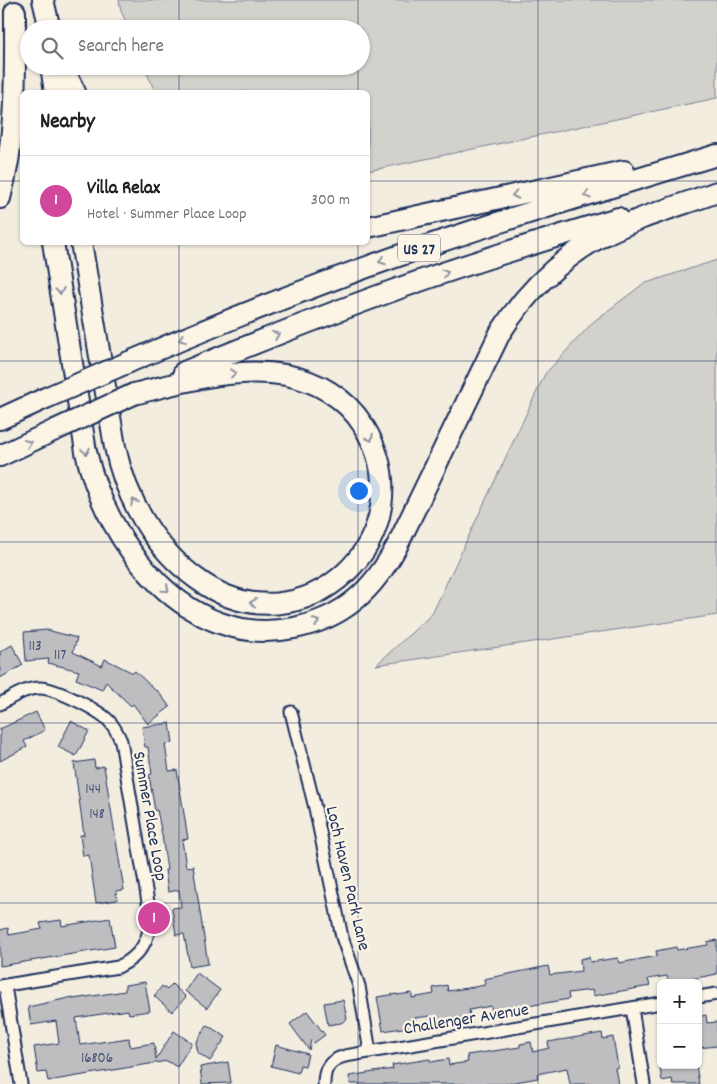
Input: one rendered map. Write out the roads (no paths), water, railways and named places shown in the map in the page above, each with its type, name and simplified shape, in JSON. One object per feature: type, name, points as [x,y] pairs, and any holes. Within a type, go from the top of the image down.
[{"type":"highway","points":[[42,0],[44,20]]},
{"type":"highway","points":[[42,0],[48,20]]},
{"type":"highway","points":[[14,6],[20,40]]},
{"type":"highway","points":[[0,198],[8,166],[13,130],[14,6]]},
{"type":"highway","points":[[26,75],[29,90]]},
{"type":"highway","points":[[53,75],[56,90]]},
{"type":"highway","points":[[66,75],[74,90]]},
{"type":"highway","points":[[370,227],[717,153]]},
{"type":"highway","name":"US 27","points":[[0,419],[260,307],[383,261],[717,153]]},
{"type":"highway","name":"US 27","points":[[0,456],[134,394],[273,336],[391,291],[507,252],[717,188]]},
{"type":"highway","points":[[53,245],[86,452],[100,496],[114,525],[126,545],[146,570],[171,594],[189,607],[216,621],[233,627],[275,631],[304,626],[335,614],[361,596],[374,583],[387,565],[397,546],[492,348],[509,318],[535,287],[568,258],[604,236],[642,219],[717,192]]},
{"type":"highway","points":[[81,245],[120,469],[139,512],[164,548],[188,572],[218,593],[233,599],[259,604],[297,600],[322,591],[343,576],[363,554],[378,525],[382,507],[382,469],[377,452],[360,420],[335,395],[321,386],[304,379],[286,375],[246,372],[208,376],[134,394]]},
{"type":"street","name":"Summer Place Loop","points":[[0,704],[28,690],[48,688],[103,715],[114,727],[120,741],[151,924],[149,934],[141,950],[127,963],[118,967],[3,986]]},
{"type":"street","name":"Loch Haven Park Lane","points":[[291,712],[315,808],[342,937],[360,986],[370,1052]]},
{"type":"street","points":[[3,986],[21,1084]]},
{"type":"street","points":[[702,996],[717,994]]},
{"type":"street","name":"Challenger Avenue","points":[[324,1084],[325,1072],[330,1062],[345,1056],[657,1004]]},
{"type":"street","points":[[632,1008],[644,1084]]},
{"type":"place","name":"Villa Relax","points":[[154,918]]}]
